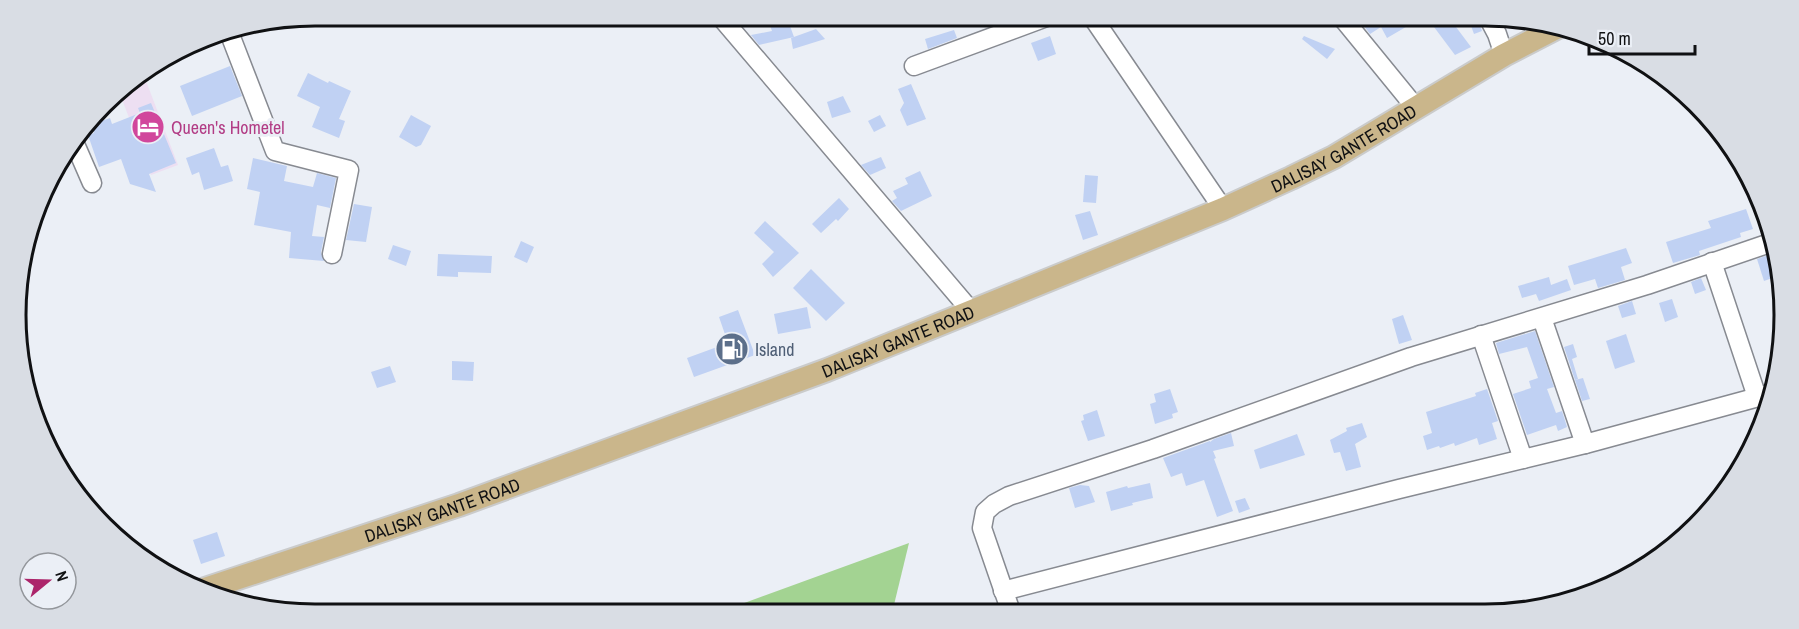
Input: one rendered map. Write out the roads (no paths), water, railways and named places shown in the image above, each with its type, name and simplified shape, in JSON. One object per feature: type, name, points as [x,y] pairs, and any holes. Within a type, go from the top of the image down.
[{"type":"main road","name":"DALISAY GANTE ROAD","points":[[215,586],[459,505],[827,370],[1223,209],[1334,157],[1504,55],[1548,32]]},
{"type":"street","points":[[728,26],[971,311]]},
{"type":"street","points":[[914,66],[1022,26]]},
{"type":"street","points":[[1098,26],[1223,209]]},
{"type":"street","points":[[1349,26],[1416,108]]},
{"type":"street","points":[[1493,26],[1504,55]]},
{"type":"street","points":[[231,38],[275,151],[349,170],[332,254]]},
{"type":"street","points":[[77,149],[93,183]]},
{"type":"street","points":[[1008,604],[982,528],[985,512],[1009,496],[1153,449],[1411,357],[1647,285],[1765,245]]},
{"type":"street","points":[[1712,262],[1763,391]]},
{"type":"street","points":[[1542,318],[1585,444]]},
{"type":"street","points":[[1481,335],[1523,459]]},
{"type":"street","points":[[1003,591],[1585,444],[1762,396]]},
{"type":"place","name":"Queen's Hometel","points":[[148,127]]},
{"type":"place","name":"Island","points":[[732,349]]}]
